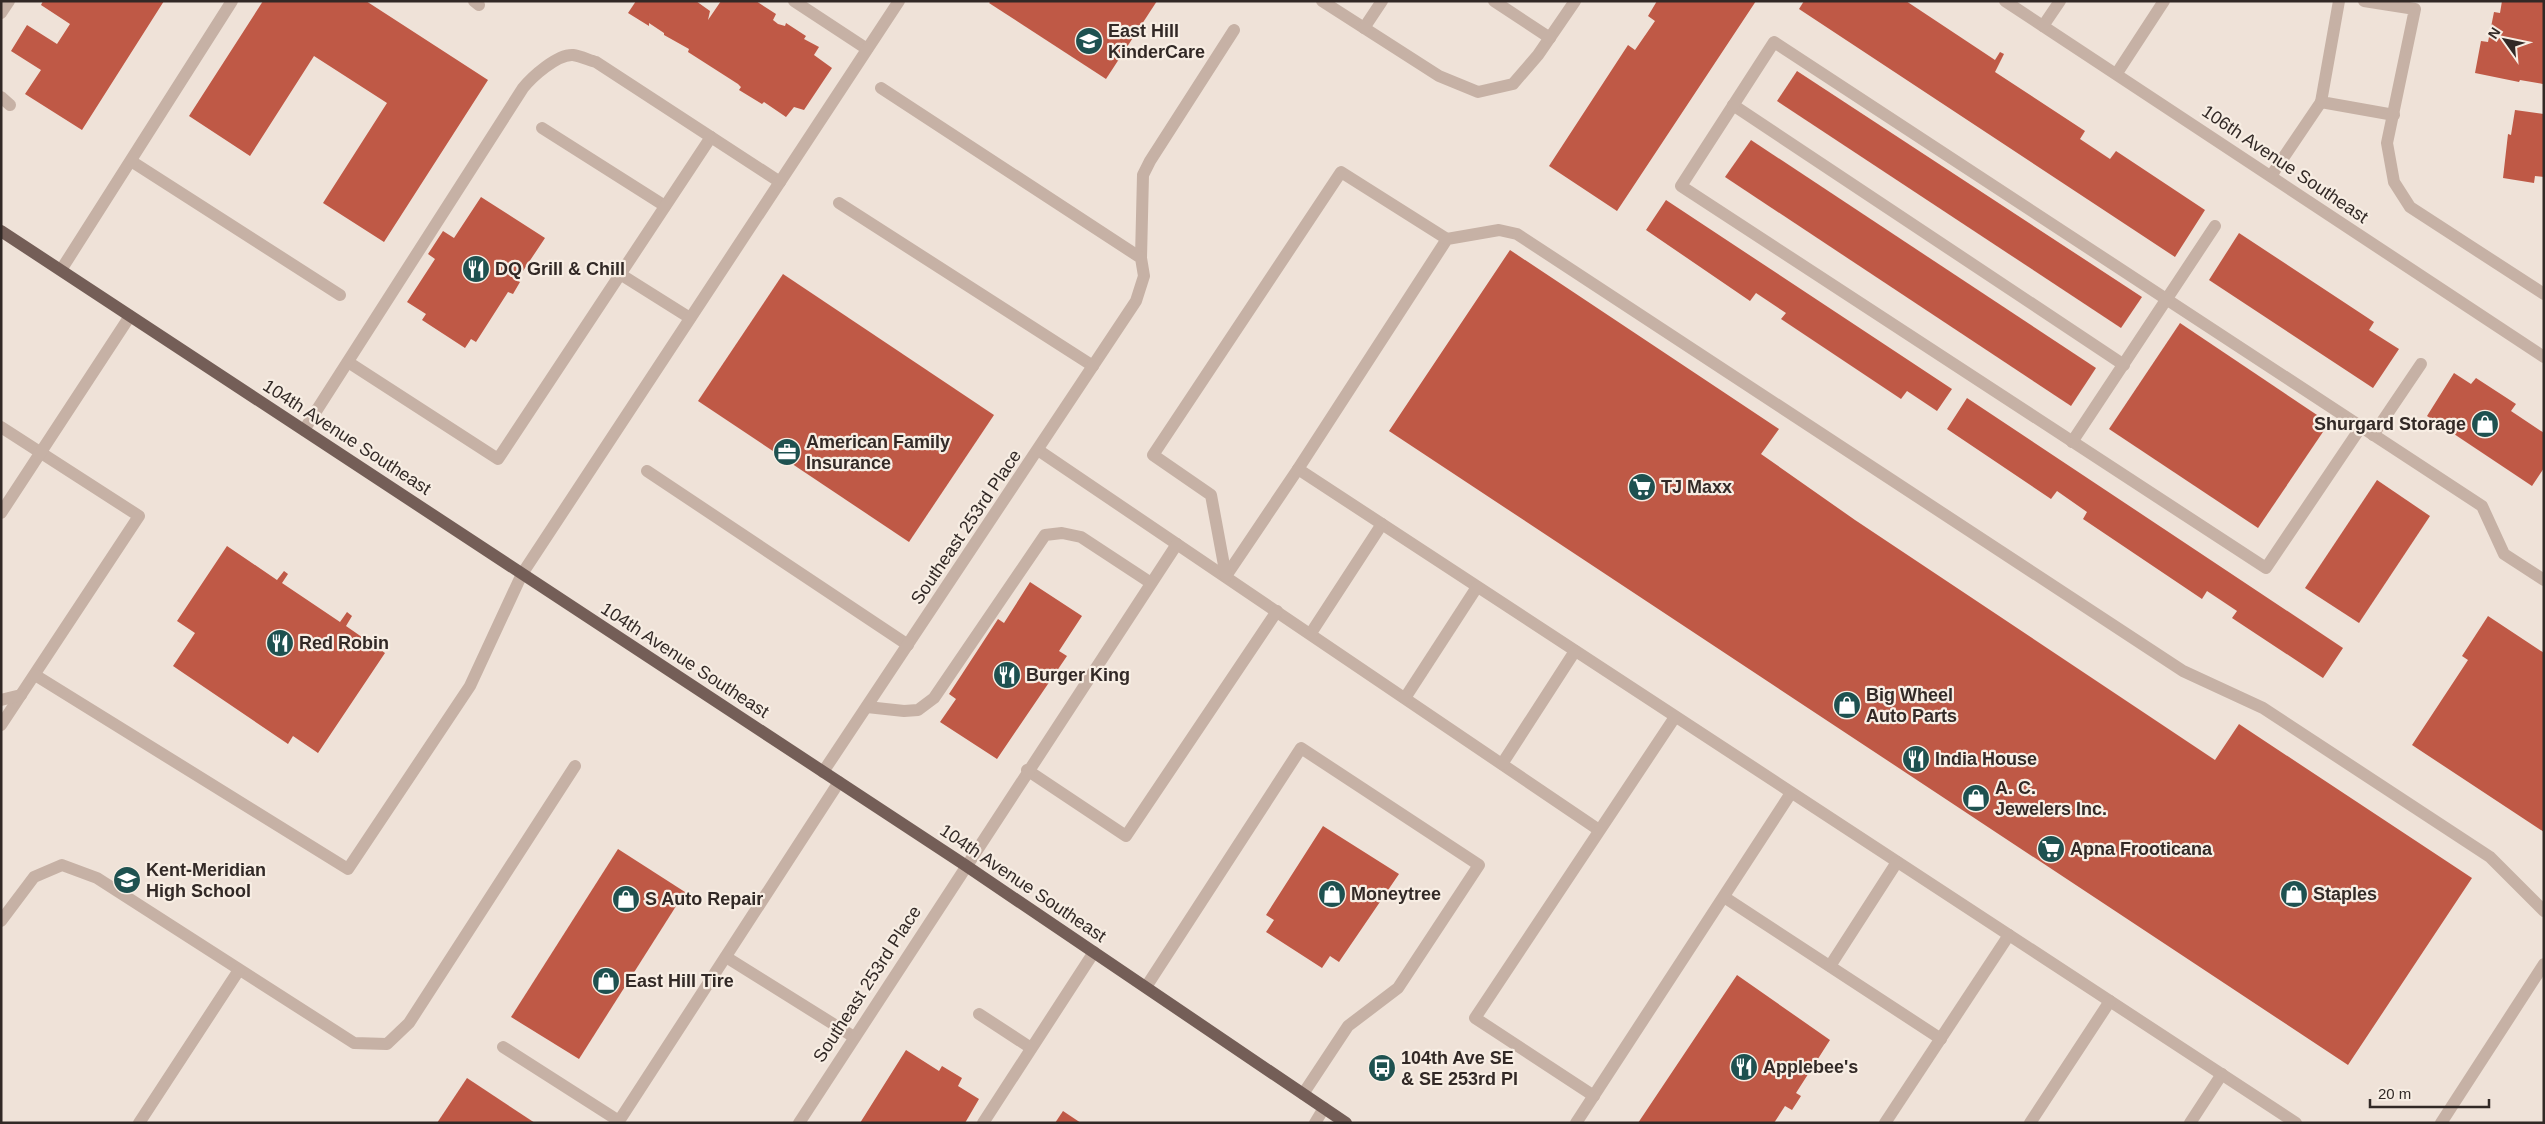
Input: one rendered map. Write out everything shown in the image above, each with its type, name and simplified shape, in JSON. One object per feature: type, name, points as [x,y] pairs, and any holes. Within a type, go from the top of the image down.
[{"type":"main road","name":"104th Avenue Southeast","points":[[1,231],[965,865],[1346,1123]]},
{"type":"street","points":[[1,13],[9,1]]},
{"type":"street","points":[[61,270],[232,1]]},
{"type":"street","points":[[794,1],[867,49]]},
{"type":"street","points":[[35,674],[348,870],[470,686],[522,574],[899,1]]},
{"type":"street","points":[[1322,1],[1439,76],[1478,92],[1512,84],[1550,38],[1575,1]]},
{"type":"street","points":[[1364,28],[1382,1]]},
{"type":"street","points":[[1494,1],[1550,38]]},
{"type":"street","name":"106th Avenue Southeast","points":[[2006,1],[2544,357]]},
{"type":"street","points":[[2043,26],[2060,1]]},
{"type":"street","points":[[2117,73],[2164,1]]},
{"type":"street","points":[[2271,176],[2322,102],[2338,1]]},
{"type":"street","points":[[2364,1],[2415,9],[2388,143],[2394,182],[2410,207],[2544,294]]},
{"type":"street","name":"Southeast 253rd Place","points":[[823,772],[1136,301],[1144,276],[1141,258],[1143,174],[1234,30]]},
{"type":"street","points":[[2361,427],[2266,568],[1681,186],[1774,42],[2482,506],[2504,554],[2544,580]]},
{"type":"street","points":[[304,430],[523,88],[535,74],[571,55],[596,62],[780,182]]},
{"type":"street","points":[[880,88],[1141,258]]},
{"type":"street","points":[[2322,102],[2394,115]]},
{"type":"street","points":[[1733,105],[2124,365]]},
{"type":"street","points":[[542,128],[665,206]]},
{"type":"street","points":[[348,362],[498,459],[710,137]]},
{"type":"street","points":[[131,161],[340,295]]},
{"type":"street","points":[[1226,576],[1211,495],[1153,455],[1341,172],[1447,239],[1499,230],[1517,234],[2183,671],[2263,708],[2490,857],[2544,911]]},
{"type":"street","points":[[839,203],[1093,366]]},
{"type":"street","points":[[2072,442],[2215,226]]},
{"type":"street","points":[[1226,576],[1298,469],[1447,239]]},
{"type":"street","points":[[620,274],[690,318]]},
{"type":"street","points":[[1,513],[130,316]]},
{"type":"street","points":[[2373,435],[2421,364]]},
{"type":"street","points":[[1,428],[140,516],[1,725]]},
{"type":"street","points":[[1038,450],[1311,633],[1599,830]]},
{"type":"street","points":[[1298,469],[2296,1123]]},
{"type":"street","points":[[647,471],[908,645]]},
{"type":"street","points":[[1311,633],[1382,524]]},
{"type":"street","points":[[867,707],[904,711],[918,710],[934,698],[1045,535],[1062,533],[1081,537],[1152,583]]},
{"type":"street","name":"Southeast 253rd Place","points":[[799,1123],[1027,770],[1177,544]]},
{"type":"street","points":[[1405,698],[1477,587]]},
{"type":"street","points":[[1027,770],[1126,836],[1277,611]]},
{"type":"street","points":[[1502,764],[1575,651]]},
{"type":"street","points":[[1,700],[21,695]]},
{"type":"street","points":[[1594,1096],[1475,1018],[1675,717]]},
{"type":"street","points":[[1146,987],[1301,748],[1479,865],[1398,988],[1348,1026],[1303,1094]]},
{"type":"street","points":[[1,921],[34,878],[62,865],[96,878],[354,1043],[386,1044],[409,1023],[575,766]]},
{"type":"street","points":[[503,1047],[619,1121],[839,782]]},
{"type":"street","points":[[1576,1123],[1792,793]]},
{"type":"street","points":[[1830,966],[1897,862]]},
{"type":"street","points":[[1724,897],[1941,1039]]},
{"type":"street","points":[[1885,1123],[2009,935]]},
{"type":"street","points":[[983,1123],[1094,952]]},
{"type":"street","points":[[726,957],[854,1037]]},
{"type":"street","points":[[2441,1123],[2544,964]]},
{"type":"street","points":[[139,1123],[239,970]]},
{"type":"street","points":[[2030,1123],[2110,1001]]},
{"type":"street","points":[[979,1014],[1032,1048]]},
{"type":"street","points":[[2190,1123],[2222,1074]]},
{"type":"street","points":[[1315,1123],[1324,1108]]},
{"type":"building","points":[[43,1],[164,1],[82,130],[25,94],[41,70],[11,51],[27,25],[57,44],[70,24],[41,5]]},
{"type":"building","points":[[263,1],[366,1],[488,80],[384,242],[323,203],[387,103],[314,56],[250,156],[189,116]]},
{"type":"building","points":[[636,1],[696,1],[710,11],[708,20],[721,1],[756,1],[776,14],[773,20],[778,24],[785,26],[786,23],[806,36],[804,39],[819,47],[814,55],[832,68],[804,110],[794,107],[786,117],[764,102],[762,104],[739,90],[741,87],[738,84],[688,52],[689,49],[664,35],[664,33],[649,23],[649,26],[628,13]]},
{"type":"building","name":"East Hill KinderCare","points":[[991,1],[1157,1],[1106,79],[989,3]]},
{"type":"building","points":[[1657,1],[1756,1],[1617,211],[1549,166],[1628,45],[1635,50],[1655,21],[1648,16]]},
{"type":"building","points":[[1804,1],[1906,1],[1995,60],[2000,52],[2004,54],[1995,72],[2085,131],[2080,139],[2110,159],[2116,151],[2205,210],[2175,257],[1799,9]]},
{"type":"building","points":[[2502,1],[2544,1],[2543,84],[2520,80],[2519,82],[2475,73],[2481,41],[2488,42],[2494,12],[2500,13]]},
{"type":"building","points":[[1797,71],[2142,297],[2121,328],[1777,101]]},
{"type":"building","points":[[2515,110],[2544,114],[2544,177],[2535,176],[2534,183],[2503,178],[2508,134],[2511,135]]},
{"type":"building","points":[[1751,140],[2096,368],[2071,406],[1725,177]]},
{"type":"building","name":"DQ Grill & Chill","points":[[481,197],[545,238],[517,280],[520,282],[513,294],[508,292],[476,342],[471,339],[465,348],[422,320],[426,314],[407,302],[435,259],[428,254],[443,231],[454,238]]},
{"type":"building","points":[[1666,200],[1952,389],[1937,411],[1907,391],[1901,399],[1781,319],[1786,313],[1756,293],[1750,301],[1646,230]]},
{"type":"building","points":[[2239,233],[2374,322],[2369,330],[2399,349],[2373,388],[2209,280]]},
{"type":"building","points":[[1510,250],[1779,429],[1761,454],[1855,520],[2215,760],[2239,724],[2472,878],[2348,1065],[1389,431]]},
{"type":"building","points":[[783,274],[994,415],[909,542],[698,401]]},
{"type":"building","points":[[2180,323],[2329,423],[2258,528],[2109,429]]},
{"type":"building","name":"Shurgard Storage","points":[[2454,373],[2471,384],[2476,378],[2516,404],[2511,411],[2544,433],[2544,468],[2532,486],[2427,416]]},
{"type":"building","points":[[1967,398],[2343,648],[2323,678],[2232,618],[2237,611],[2207,591],[2202,599],[2083,519],[2087,512],[2057,491],[2051,499],[1947,429]]},
{"type":"building","points":[[2377,480],[2430,516],[2359,623],[2305,588]]},
{"type":"building","name":"Red Robin","points":[[227,546],[277,580],[284,571],[288,574],[282,583],[340,622],[347,612],[352,616],[346,626],[385,653],[318,753],[293,736],[288,744],[173,666],[195,633],[177,621]]},
{"type":"building","name":"Burger King","points":[[1030,582],[1082,616],[1059,651],[1067,656],[997,759],[940,722],[956,699],[949,694],[998,619],[1004,623]]},
{"type":"building","points":[[2488,616],[2544,653],[2544,832],[2412,745],[2468,660],[2462,656]]},
{"type":"building","name":"Moneytree","points":[[1323,826],[1399,874],[1339,962],[1330,956],[1322,968],[1266,932],[1274,920],[1266,915]]},
{"type":"building","points":[[618,849],[685,892],[579,1059],[511,1017]]},
{"type":"building","name":"Applebee's","points":[[1737,975],[1830,1040],[1796,1093],[1801,1096],[1792,1110],[1785,1106],[1774,1123],[1638,1123]]},
{"type":"building","points":[[906,1050],[939,1071],[942,1066],[962,1078],[958,1086],[979,1099],[965,1123],[860,1123]]},
{"type":"building","points":[[467,1078],[535,1123],[437,1123]]},
{"type":"building","points":[[1063,1111],[1081,1123],[1055,1123]]},
{"type":"place","name":"East Hill KinderCare","points":[[1089,41]]},
{"type":"place","name":"DQ Grill & Chill","points":[[476,269]]},
{"type":"place","name":"Shurgard Storage","points":[[2485,424]]},
{"type":"place","name":"American Family Insurance","points":[[787,452]]},
{"type":"place","name":"TJ Maxx","points":[[1642,487]]},
{"type":"place","name":"Red Robin","points":[[280,643]]},
{"type":"place","name":"Burger King","points":[[1007,675]]},
{"type":"place","name":"Big Wheel Auto Parts","points":[[1847,705]]},
{"type":"place","name":"India House","points":[[1916,759]]},
{"type":"place","name":"A. C. Jewelers Inc.","points":[[1976,798]]},
{"type":"place","name":"Apna Frooticana","points":[[2051,849]]},
{"type":"place","name":"Kent-Meridian High School","points":[[127,880]]},
{"type":"place","name":"Moneytree","points":[[1332,894]]},
{"type":"place","name":"Staples","points":[[2294,894]]},
{"type":"place","name":"S Auto Repair","points":[[626,899]]},
{"type":"place","name":"East Hill Tire","points":[[606,981]]},
{"type":"place","name":"Applebee's","points":[[1744,1067]]},
{"type":"place","name":"104th Ave SE & SE 253rd Pl","points":[[1382,1068]]}]
